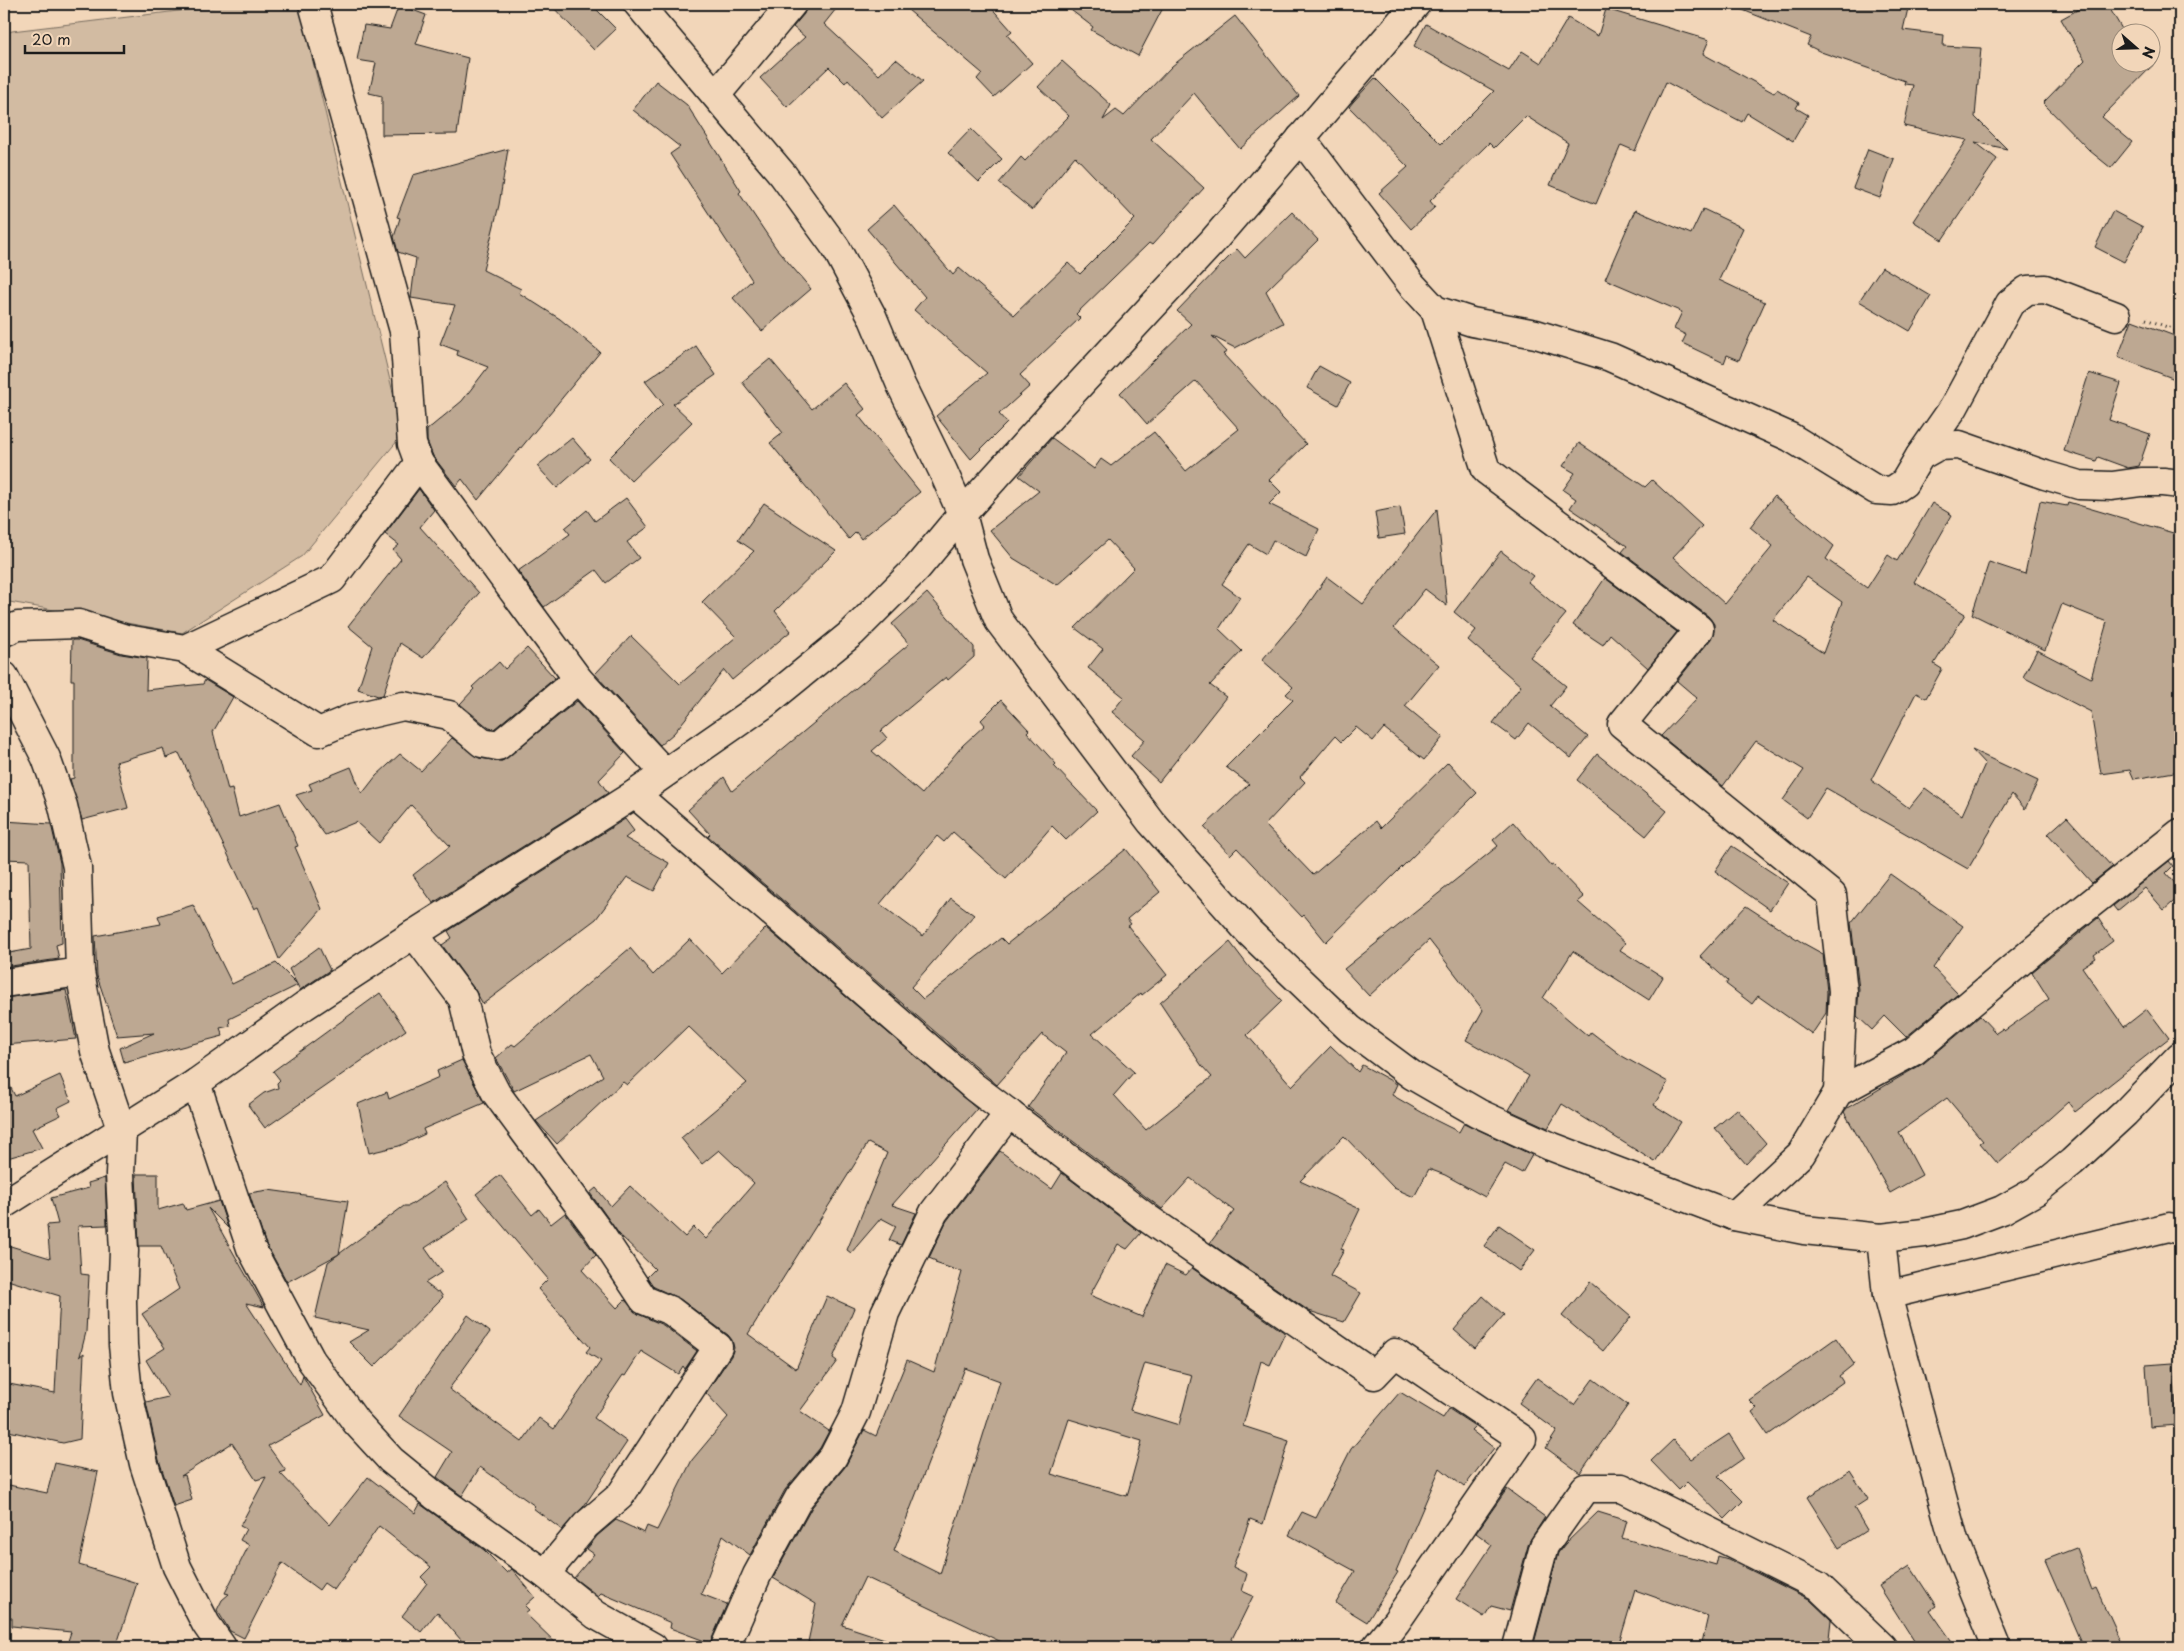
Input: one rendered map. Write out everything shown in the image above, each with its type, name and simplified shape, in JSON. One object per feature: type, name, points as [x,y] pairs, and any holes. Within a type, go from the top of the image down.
[{"type":"street","points":[[313,4],[404,331],[412,444],[419,463],[578,679],[664,772]]},
{"type":"street","points":[[638,4],[783,175],[836,248],[872,316],[901,385],[962,514],[974,558],[1000,621],[1151,822],[1250,932],[1350,1029],[1412,1075],[1478,1113],[1550,1146],[1734,1216],[1804,1230],[1881,1238],[1924,1233],[1962,1225],[2002,1210],[2036,1191],[2072,1162],[2125,1113],[2180,1056]]},
{"type":"street","points":[[716,95],[792,4]]},
{"type":"street","points":[[4,1204],[122,1131],[196,1082],[304,1006],[635,794],[664,772],[766,704],[852,633],[917,568],[962,514],[1213,241],[1416,4]]},
{"type":"street","points":[[1301,138],[1411,284],[1435,310],[1486,470],[1699,629],[1622,724],[1832,896],[1843,991],[1838,1092],[1801,1154],[1734,1216]]},
{"type":"street","points":[[1435,310],[1472,322],[1536,334],[1610,357],[1790,437],[1876,490],[1892,491],[1904,483],[1954,407],[2010,302],[2027,290],[2045,289],[2116,316]]},
{"type":"street","points":[[1920,456],[1938,446],[1959,445],[2045,476],[2080,485],[2112,486],[2141,482],[2180,484]]},
{"type":"street","points":[[185,649],[332,579],[419,463]]},
{"type":"street","points":[[4,632],[18,626],[79,624],[126,639],[185,649],[319,732],[352,718],[403,706],[449,715],[482,743],[498,746],[578,679]]},
{"type":"street","points":[[4,676],[46,758],[63,806],[77,867],[80,972],[95,1051],[122,1131],[120,1174],[124,1251],[123,1345],[128,1393],[144,1464],[177,1567],[206,1624],[222,1647]]},
{"type":"street","points":[[635,794],[944,1061],[1147,1218],[1374,1375],[1395,1353],[1522,1439],[1396,1622],[1376,1647]]},
{"type":"street","points":[[1838,1092],[1914,1051],[2065,924],[2180,833]]},
{"type":"street","points":[[414,934],[463,999],[476,1054],[496,1093],[589,1217],[644,1300],[671,1311],[718,1347],[620,1496],[586,1525],[545,1574]]},
{"type":"street","points":[[4,983],[80,972]]},
{"type":"street","points":[[196,1082],[251,1248],[311,1360],[356,1422],[391,1460],[434,1495],[545,1574],[596,1615],[653,1647]]},
{"type":"street","points":[[724,1647],[757,1575],[795,1506],[833,1457],[856,1412],[886,1313],[934,1212],[1009,1113]]},
{"type":"street","points":[[1886,1295],[2169,1227],[2180,1230]]},
{"type":"street","points":[[1881,1238],[1886,1295],[1954,1541],[1997,1647]]},
{"type":"street","points":[[1517,1647],[1544,1546],[1585,1488],[1622,1488],[1818,1586],[1882,1647]]},
{"type":"shaded area","points":[[236,4],[299,4],[403,434],[302,556],[182,633],[4,601],[4,34],[12,31]]},
{"type":"building","points":[[550,4],[591,4],[616,29],[594,50]]},
{"type":"building","points":[[807,4],[840,4],[824,24],[879,75],[896,59],[923,81],[882,118],[848,79],[845,83],[829,67],[787,107],[760,78],[805,37],[793,27],[804,14]]},
{"type":"building","points":[[901,4],[988,4],[1012,31],[1007,35],[1032,63],[994,97],[977,79],[982,73]]},
{"type":"building","points":[[1063,4],[1165,4],[1138,56],[1091,30],[1093,27]]},
{"type":"building","points":[[1730,4],[1909,4],[1903,30],[1944,35],[1943,46],[1981,48],[1975,117],[2007,149],[1975,142],[1997,159],[1942,240],[1913,221],[1967,140],[1904,126],[1913,85],[1904,84],[1905,81],[1821,52],[1807,45],[1811,37]]},
{"type":"building","points":[[2088,4],[2107,4],[2118,22],[2112,22],[2112,72],[2146,72],[2102,117],[2132,142],[2111,168],[2090,151],[2043,103],[2085,60],[2061,19]]},
{"type":"building","points":[[399,5],[426,15],[416,44],[468,58],[457,134],[382,135],[382,96],[369,93],[376,63],[357,60],[364,25],[390,29]]},
{"type":"building","points":[[1606,9],[1709,40],[1703,54],[1774,93],[1777,89],[1799,103],[1796,108],[1808,115],[1793,141],[1747,113],[1742,122],[1666,82],[1635,151],[1621,145],[1596,204],[1550,185],[1568,143],[1526,116],[1494,148],[1489,143],[1430,201],[1435,207],[1411,229],[1379,193],[1408,167],[1349,107],[1353,102],[1375,78],[1441,144],[1494,91],[1414,46],[1426,24],[1509,71],[1522,51],[1541,63],[1568,18],[1598,36]]},
{"type":"building","points":[[1235,16],[1299,96],[1240,149],[1194,93],[1151,139],[1204,188],[1152,245],[1149,243],[1076,314],[1080,318],[1020,375],[1030,386],[999,414],[1007,423],[971,459],[936,416],[987,373],[914,310],[925,297],[867,229],[894,205],[953,275],[959,268],[1014,315],[1068,263],[1080,274],[1135,219],[1075,156],[1032,210],[999,183],[1021,157],[1025,161],[1069,116],[1038,87],[1062,61],[1111,105],[1103,120],[1116,110],[1124,116],[1172,66]]},
{"type":"building","points":[[656,81],[687,105],[741,191],[739,193],[776,248],[811,289],[762,331],[733,298],[752,280],[670,154],[680,147],[633,110]]},
{"type":"building","points":[[971,129],[1002,159],[979,182],[948,153]]},
{"type":"building","points":[[508,149],[499,205],[483,270],[521,289],[519,293],[560,319],[600,352],[478,500],[462,479],[456,486],[433,456],[427,441],[427,430],[462,401],[488,367],[457,355],[458,351],[440,344],[455,305],[411,298],[416,258],[398,252],[394,237],[400,218],[397,217],[413,175]]},
{"type":"building","points":[[1868,149],[1894,159],[1880,198],[1853,188]]},
{"type":"building","points":[[1703,209],[1743,228],[1719,280],[1765,302],[1739,360],[1727,355],[1724,363],[1682,343],[1686,335],[1674,329],[1682,312],[1605,279],[1635,210],[1691,234]]},
{"type":"building","points":[[2113,211],[2143,227],[2124,262],[2095,247]]},
{"type":"building","points":[[1292,212],[1318,240],[1266,291],[1283,323],[1235,348],[1212,336],[1227,352],[1223,354],[1306,444],[1269,480],[1281,492],[1269,504],[1319,529],[1306,557],[1273,540],[1266,554],[1249,544],[1222,584],[1240,597],[1219,629],[1242,651],[1210,685],[1226,697],[1159,782],[1131,756],[1145,740],[1112,712],[1124,697],[1088,668],[1103,649],[1075,628],[1134,568],[1108,540],[1057,585],[1013,558],[990,530],[1039,491],[1019,476],[1052,438],[1094,469],[1101,459],[1111,466],[1154,432],[1186,471],[1239,429],[1196,381],[1147,424],[1120,393],[1191,324],[1177,311],[1237,249],[1245,258]]},
{"type":"building","points":[[1882,267],[1931,296],[1910,331],[1859,301]]},
{"type":"building","points":[[2132,320],[2180,338],[2180,381],[2118,357]]},
{"type":"building","points":[[696,346],[716,375],[673,404],[692,422],[631,481],[609,458],[663,404],[645,381]]},
{"type":"building","points":[[770,359],[812,409],[844,383],[865,409],[858,415],[920,492],[861,539],[856,532],[849,539],[770,443],[783,433],[742,382]]},
{"type":"building","points":[[1319,366],[1350,383],[1338,405],[1307,388]]},
{"type":"building","points":[[2089,373],[2121,383],[2109,420],[2150,434],[2139,466],[2128,468],[2098,457],[2096,461],[2064,451]]},
{"type":"building","points":[[572,438],[590,459],[557,488],[537,466]]},
{"type":"building","points":[[1579,443],[1645,487],[1652,480],[1702,526],[1673,557],[1725,604],[1773,546],[1750,527],[1774,496],[1834,546],[1826,559],[1867,588],[1888,555],[1897,561],[1932,503],[1952,515],[1914,582],[1965,614],[1934,664],[1942,669],[1926,698],[1916,693],[1871,780],[1909,808],[1925,788],[1962,815],[1985,764],[1972,750],[2038,781],[2025,809],[2012,794],[1968,869],[1826,788],[1807,818],[1783,800],[1804,770],[1756,741],[1723,786],[1661,736],[1697,698],[1677,681],[1711,639],[1714,632],[1714,624],[1708,616],[1622,552],[1627,546],[1570,508],[1576,499],[1563,490],[1575,473],[1563,466]],"holes":[[[1807,577],[1842,602],[1823,653],[1773,620]]]},
{"type":"building","points":[[419,489],[434,510],[420,527],[479,593],[423,658],[400,643],[383,695],[378,696],[358,689],[372,646],[348,626],[401,559],[393,550],[399,545],[385,534]]},
{"type":"building","points":[[626,498],[648,527],[627,542],[639,558],[606,583],[596,570],[544,607],[518,571],[570,534],[565,528],[587,510],[595,521]]},
{"type":"building","points":[[2040,501],[2067,506],[2068,502],[2180,535],[2180,771],[2134,779],[2130,770],[2101,774],[2091,712],[2023,677],[2037,650],[2091,678],[2107,622],[2062,604],[2045,650],[1972,614],[1989,562],[2025,574]]},
{"type":"building","points":[[764,503],[836,551],[775,611],[791,631],[732,680],[724,670],[674,733],[660,745],[595,674],[631,636],[680,684],[736,637],[702,602],[754,551],[738,540]]},
{"type":"building","points":[[1400,507],[1405,534],[1379,538],[1375,512]]},
{"type":"building","points":[[1437,509],[1447,606],[1425,589],[1394,628],[1439,665],[1405,706],[1443,737],[1424,760],[1384,728],[1373,741],[1356,727],[1341,742],[1335,736],[1300,777],[1305,782],[1265,825],[1313,875],[1376,821],[1381,828],[1448,762],[1477,793],[1326,942],[1304,915],[1302,917],[1237,848],[1230,855],[1204,827],[1249,784],[1226,767],[1293,700],[1286,694],[1293,687],[1262,660],[1302,613],[1327,577],[1363,604]]},
{"type":"building","points":[[1501,551],[1533,576],[1528,582],[1566,614],[1530,657],[1566,686],[1550,706],[1588,737],[1571,758],[1529,723],[1516,740],[1493,723],[1521,686],[1468,640],[1476,630],[1454,612]]},
{"type":"building","points":[[1605,578],[1677,632],[1648,668],[1610,634],[1603,645],[1573,625]]},
{"type":"building","points":[[927,593],[974,647],[974,657],[948,680],[946,677],[881,731],[887,738],[872,751],[922,794],[963,745],[985,725],[981,720],[1001,700],[1029,730],[1027,732],[1056,764],[1054,766],[1097,811],[1066,840],[1052,826],[1006,879],[953,832],[944,842],[937,836],[880,904],[923,936],[951,898],[974,915],[911,987],[923,999],[1001,938],[1007,944],[1126,849],[1160,892],[1127,919],[1131,924],[1128,926],[1167,975],[1142,995],[1141,993],[1092,1034],[1134,1072],[1114,1095],[1146,1130],[1212,1077],[1202,1066],[1160,1003],[1230,942],[1249,967],[1282,1001],[1247,1035],[1292,1086],[1331,1046],[1358,1072],[1362,1065],[1397,1084],[1392,1095],[1435,1120],[1459,1132],[1464,1123],[1532,1155],[1522,1173],[1505,1164],[1485,1197],[1445,1175],[1429,1169],[1414,1197],[1394,1188],[1344,1136],[1300,1181],[1360,1209],[1341,1249],[1344,1250],[1330,1276],[1361,1293],[1344,1322],[1309,1311],[1210,1243],[1234,1211],[1190,1178],[1162,1209],[1028,1107],[1066,1053],[1042,1034],[997,1085],[708,836],[710,834],[688,810],[724,777],[732,791],[909,644],[892,624]]},
{"type":"building","points":[[72,640],[121,654],[147,658],[146,690],[203,684],[205,680],[233,697],[213,732],[228,790],[232,789],[239,817],[280,803],[298,846],[295,847],[322,909],[279,959],[258,907],[254,909],[179,753],[166,758],[163,748],[116,762],[128,808],[82,820],[70,779],[74,778],[74,680],[71,680]]},
{"type":"building","points":[[527,648],[555,678],[494,729],[489,728],[460,704],[474,689],[472,687],[499,662],[505,669]]},
{"type":"building","points":[[577,701],[625,753],[599,780],[608,793],[433,903],[413,875],[450,846],[411,805],[379,843],[356,822],[325,835],[296,795],[312,790],[309,784],[351,767],[362,794],[376,776],[400,754],[421,771],[452,738],[479,758],[502,761]]},
{"type":"building","points":[[1597,754],[1667,811],[1646,836],[1577,780]]},
{"type":"building","points":[[2067,817],[2112,867],[2092,883],[2048,834]]},
{"type":"building","points":[[625,819],[634,831],[625,838],[669,863],[654,891],[627,877],[596,919],[483,1004],[442,945],[452,938],[448,931]]},
{"type":"building","points":[[4,821],[51,824],[60,863],[62,943],[56,945],[59,959],[4,967],[4,954],[31,949],[29,860],[4,859]]},
{"type":"building","points":[[1513,822],[1551,866],[1553,865],[1584,897],[1578,902],[1625,943],[1620,950],[1663,977],[1649,1000],[1573,951],[1543,998],[1588,1036],[1591,1032],[1622,1056],[1668,1082],[1654,1105],[1681,1122],[1655,1162],[1562,1104],[1548,1128],[1509,1110],[1529,1076],[1466,1040],[1483,1010],[1429,940],[1369,996],[1344,969],[1498,846],[1493,840]]},
{"type":"building","points":[[1732,846],[1788,883],[1770,910],[1715,871]]},
{"type":"building","points":[[2169,861],[2173,866],[2166,873],[2180,889],[2180,896],[2164,910],[2145,888],[2117,911],[2113,906]]},
{"type":"building","points":[[1890,874],[1963,926],[1933,968],[1958,994],[1906,1037],[1885,1016],[1872,1030],[1857,1016],[1859,989],[1851,923]]},
{"type":"building","points":[[193,905],[232,984],[276,963],[298,985],[229,1019],[230,1026],[220,1028],[223,1036],[124,1062],[120,1048],[154,1033],[117,1036],[97,976],[95,936],[161,924],[158,916]]},
{"type":"building","points":[[1746,906],[1823,954],[1827,992],[1826,1013],[1812,1034],[1758,996],[1752,1004],[1726,984],[1728,981],[1700,956]]},
{"type":"building","points":[[2098,918],[2113,941],[2094,955],[2096,958],[2082,967],[2124,1027],[2147,1009],[2169,1038],[2075,1112],[2068,1102],[1998,1164],[1980,1143],[1983,1141],[1947,1098],[1899,1132],[1922,1175],[1890,1193],[1844,1112],[1847,1108],[1924,1063],[1980,1016],[1996,1033],[2002,1029],[2004,1031],[2049,999],[2032,972]]},
{"type":"building","points":[[766,928],[977,1109],[892,1205],[916,1213],[901,1245],[889,1240],[896,1226],[881,1218],[851,1253],[847,1250],[887,1153],[868,1143],[748,1334],[796,1369],[827,1296],[854,1308],[833,1358],[837,1361],[800,1411],[829,1431],[820,1448],[785,1490],[750,1555],[723,1535],[701,1594],[727,1604],[710,1643],[670,1628],[671,1623],[601,1593],[598,1596],[574,1578],[594,1554],[587,1549],[597,1536],[616,1520],[644,1533],[647,1526],[657,1530],[692,1460],[728,1417],[706,1393],[731,1356],[734,1348],[732,1340],[728,1335],[680,1299],[654,1287],[647,1277],[655,1269],[619,1234],[590,1193],[596,1188],[611,1206],[630,1186],[685,1237],[694,1227],[706,1239],[754,1183],[719,1150],[702,1164],[681,1138],[747,1083],[688,1026],[627,1085],[623,1082],[557,1144],[536,1121],[603,1076],[591,1054],[514,1091],[496,1058],[512,1044],[515,1046],[630,948],[653,975],[690,939],[722,973]]},
{"type":"building","points":[[319,947],[330,970],[300,990],[289,969]]},
{"type":"building","points":[[66,990],[76,1039],[4,1045],[4,998]]},
{"type":"building","points":[[380,993],[406,1030],[265,1128],[248,1105],[264,1093],[278,1088],[277,1083],[280,1080],[273,1071]]},
{"type":"building","points":[[462,1060],[484,1103],[423,1129],[425,1134],[399,1146],[369,1153],[358,1104],[387,1092],[389,1099],[439,1077],[437,1071]]},
{"type":"building","points":[[4,1074],[15,1096],[60,1075],[71,1101],[57,1108],[61,1115],[32,1129],[42,1148],[4,1159]]},
{"type":"building","points":[[1737,1109],[1766,1143],[1746,1164],[1715,1128]]},
{"type":"building","points":[[1000,1151],[1052,1189],[1062,1173],[1141,1233],[1127,1249],[1118,1244],[1090,1295],[1142,1317],[1165,1265],[1186,1275],[1192,1268],[1285,1333],[1270,1365],[1261,1361],[1243,1426],[1289,1441],[1263,1524],[1250,1519],[1233,1567],[1247,1574],[1242,1591],[1253,1596],[1228,1647],[1012,1647],[865,1577],[842,1625],[894,1642],[893,1647],[828,1647],[808,1642],[816,1604],[773,1578],[812,1507],[845,1467],[864,1430],[876,1436],[907,1360],[934,1372],[962,1272],[935,1263],[936,1261],[929,1258],[946,1222]],"holes":[[[1145,1363],[1192,1375],[1179,1425],[1130,1410]],[[965,1368],[1000,1381],[940,1574],[894,1551]],[[1069,1419],[1142,1441],[1127,1496],[1051,1474]]]},
{"type":"building","points":[[136,1174],[158,1174],[158,1210],[183,1203],[186,1210],[219,1201],[228,1228],[208,1208],[264,1307],[246,1303],[300,1385],[303,1376],[325,1415],[268,1446],[286,1471],[280,1473],[330,1525],[368,1477],[415,1513],[420,1504],[484,1550],[507,1573],[512,1569],[535,1597],[525,1606],[529,1610],[525,1613],[560,1647],[467,1647],[437,1612],[421,1632],[402,1616],[427,1583],[421,1577],[431,1567],[379,1526],[334,1590],[324,1583],[319,1590],[282,1563],[244,1638],[230,1631],[217,1610],[222,1600],[229,1594],[225,1593],[249,1545],[240,1540],[246,1529],[240,1526],[266,1477],[256,1480],[232,1443],[181,1476],[185,1475],[192,1500],[174,1506],[159,1460],[146,1402],[168,1397],[146,1360],[165,1348],[142,1314],[179,1289],[161,1246],[139,1246]]},
{"type":"building","points":[[500,1175],[532,1215],[539,1209],[551,1224],[565,1213],[596,1255],[582,1270],[617,1308],[625,1300],[638,1314],[663,1325],[697,1351],[685,1369],[683,1366],[678,1374],[641,1351],[594,1418],[627,1442],[584,1506],[562,1530],[533,1508],[535,1506],[480,1467],[462,1496],[437,1477],[452,1452],[399,1416],[468,1315],[490,1332],[449,1389],[522,1442],[539,1418],[554,1429],[601,1361],[586,1352],[590,1347],[538,1289],[548,1279],[476,1194]]},
{"type":"building","points":[[105,1178],[107,1225],[78,1226],[81,1274],[89,1275],[86,1332],[80,1356],[84,1353],[80,1439],[63,1443],[4,1430],[4,1383],[55,1393],[60,1296],[4,1279],[4,1244],[50,1258],[47,1225],[58,1224],[51,1198],[89,1188],[88,1183]]},
{"type":"building","points":[[445,1182],[469,1219],[425,1248],[442,1272],[425,1283],[437,1292],[439,1291],[443,1297],[374,1367],[349,1342],[369,1330],[315,1318],[328,1262],[404,1206],[409,1206]]},
{"type":"building","points":[[268,1190],[348,1201],[339,1254],[287,1282],[265,1242],[249,1193]]},
{"type":"building","points":[[1499,1225],[1535,1250],[1519,1271],[1484,1246]]},
{"type":"building","points":[[1590,1282],[1631,1317],[1603,1351],[1562,1316]]},
{"type":"building","points":[[1483,1296],[1504,1315],[1475,1348],[1454,1330]]},
{"type":"building","points":[[1836,1338],[1854,1364],[1839,1376],[1843,1382],[1768,1435],[1752,1412],[1757,1408],[1749,1400]]},
{"type":"building","points":[[2173,1363],[2177,1425],[2150,1427],[2146,1365]]},
{"type":"building","points":[[1537,1378],[1574,1405],[1593,1379],[1628,1405],[1580,1473],[1546,1448],[1557,1431],[1519,1403]]},
{"type":"building","points":[[1400,1392],[1443,1418],[1449,1409],[1475,1426],[1471,1430],[1494,1448],[1464,1487],[1440,1468],[1396,1571],[1398,1572],[1367,1622],[1336,1603],[1355,1571],[1289,1535],[1302,1512],[1316,1518],[1351,1449]]},
{"type":"building","points":[[1729,1434],[1744,1458],[1718,1476],[1743,1501],[1725,1519],[1687,1482],[1679,1490],[1651,1461],[1673,1440],[1691,1459]]},
{"type":"building","points":[[55,1463],[98,1472],[79,1565],[137,1583],[116,1647],[66,1647],[71,1632],[12,1626],[12,1618],[4,1617],[4,1484],[47,1493]]},
{"type":"building","points":[[1850,1471],[1868,1499],[1854,1508],[1867,1530],[1839,1548],[1807,1497]]},
{"type":"building","points":[[1507,1489],[1545,1517],[1529,1542],[1510,1611],[1491,1606],[1484,1617],[1456,1599],[1492,1545],[1476,1533]]},
{"type":"building","points":[[1598,1512],[1627,1521],[1622,1538],[1716,1565],[1718,1556],[1728,1559],[1809,1599],[1831,1620],[1828,1647],[1701,1647],[1708,1616],[1635,1590],[1618,1647],[1533,1647],[1558,1553]]},
{"type":"building","points":[[2076,1548],[2092,1590],[2096,1588],[2123,1647],[2083,1647],[2045,1560]]},
{"type":"building","points":[[1910,1566],[1936,1606],[1930,1610],[1956,1647],[1918,1647],[1879,1586]]}]
